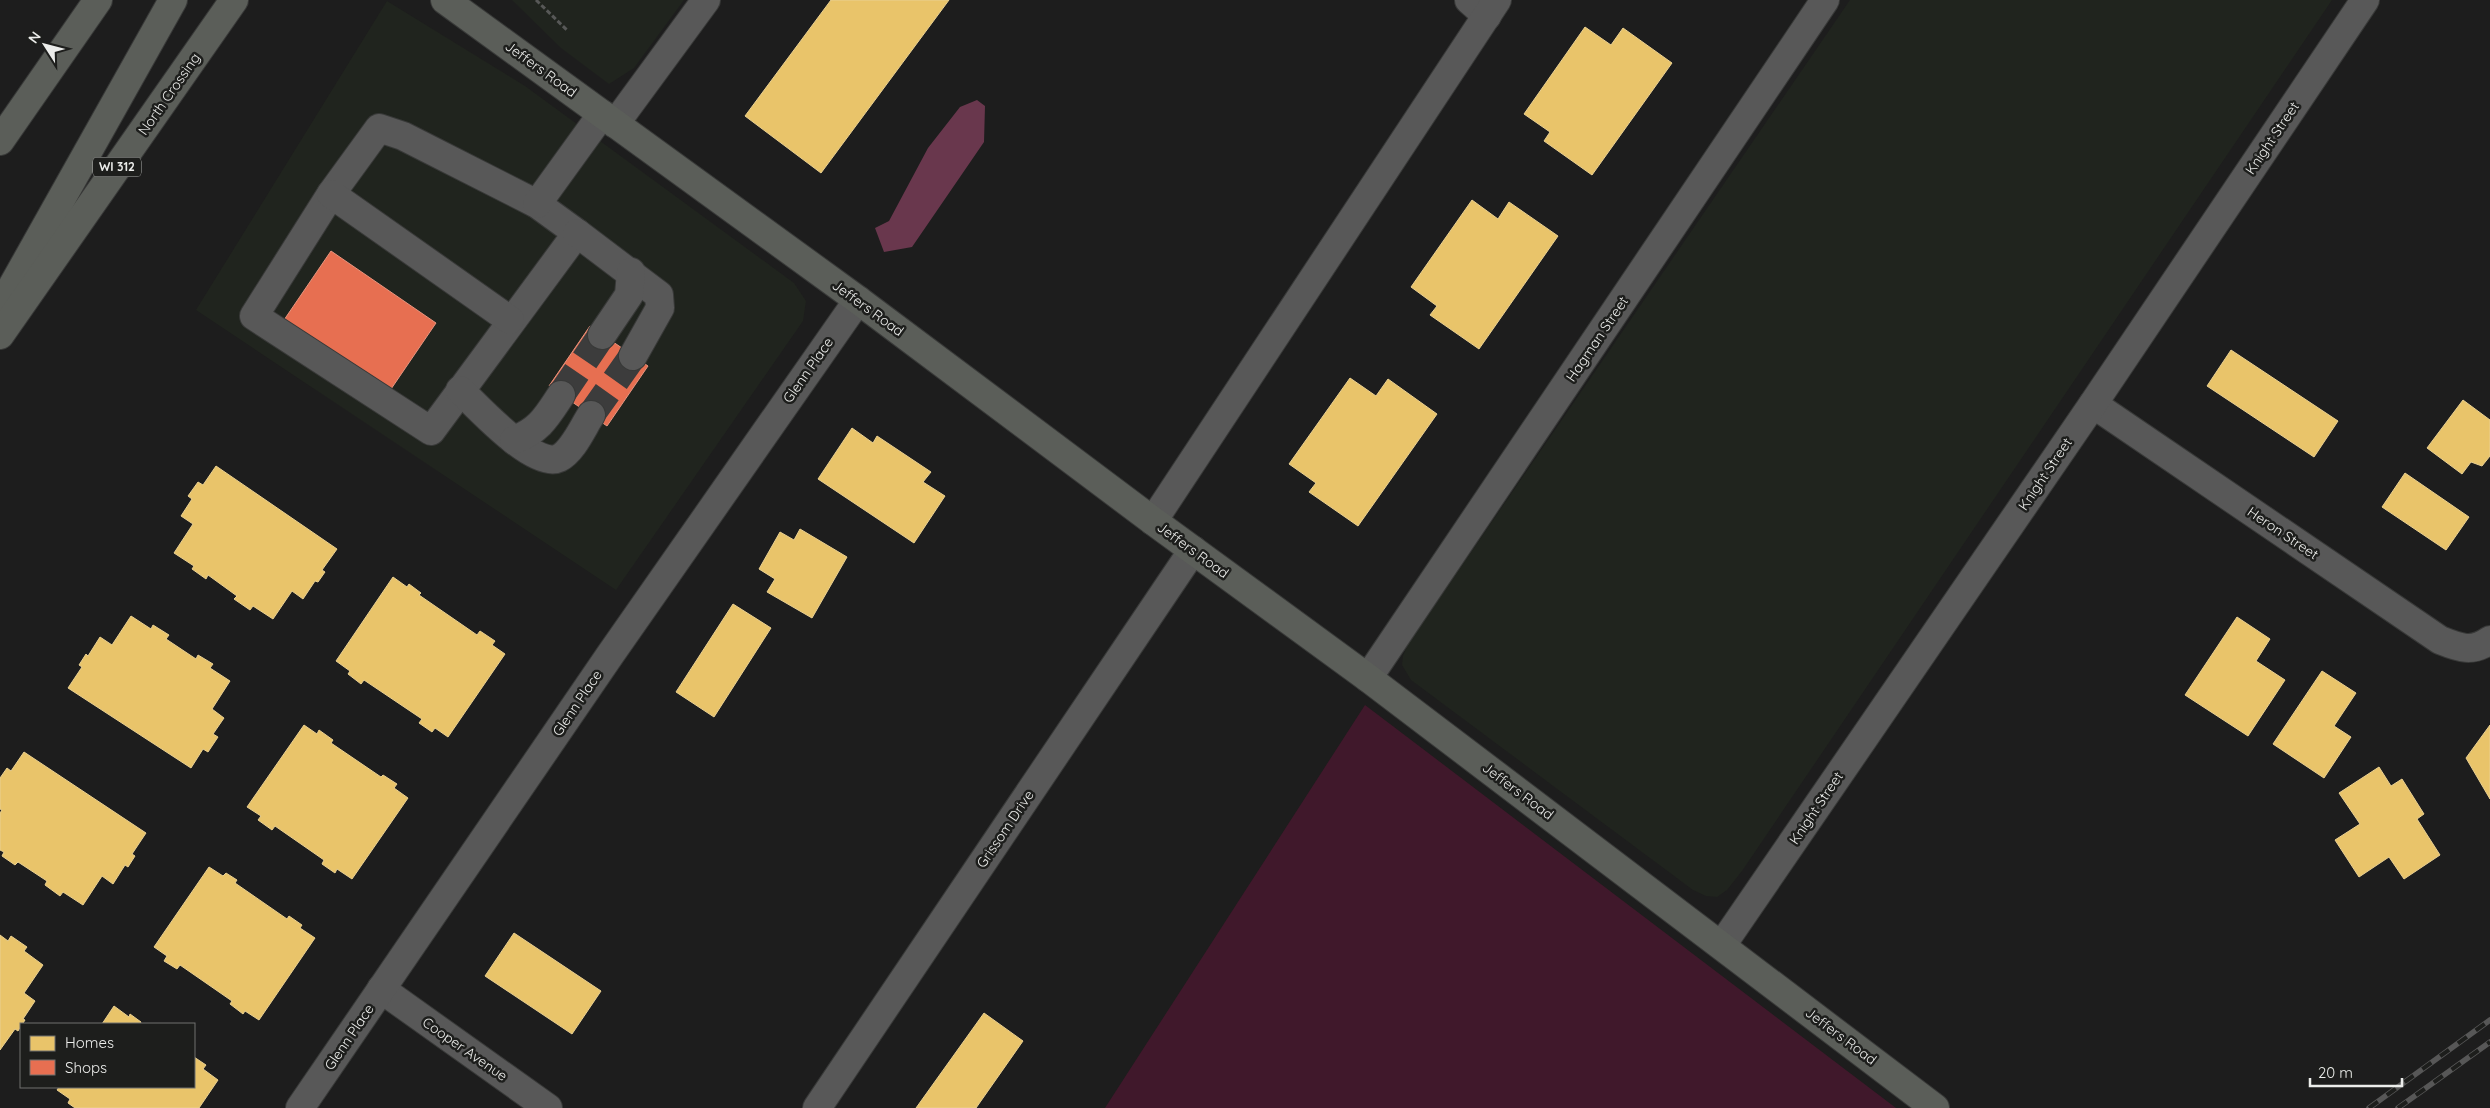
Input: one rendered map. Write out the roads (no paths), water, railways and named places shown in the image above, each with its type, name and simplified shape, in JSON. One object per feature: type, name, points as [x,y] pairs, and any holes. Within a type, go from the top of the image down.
[{"type":"main road","points":[[0,141],[98,0]]},
{"type":"main road","points":[[0,309],[173,0]]},
{"type":"main road","name":"North Crossing","points":[[0,335],[234,0]]},
{"type":"main road","name":"Jeffers Road","points":[[445,0],[858,300],[1153,521],[1368,678],[1935,1108]]},
{"type":"street","points":[[537,204],[706,0]]},
{"type":"street","name":"Hagman Street","points":[[1368,678],[1825,0]]},
{"type":"street","name":"Knight Street","points":[[1722,945],[2093,404],[2365,0]]},
{"type":"street","points":[[1153,521],[1485,5]]},
{"type":"street","points":[[577,233],[510,320],[431,430],[254,316],[331,194],[379,128],[403,136],[537,204],[631,272],[660,294],[660,308],[633,356]]},
{"type":"street","points":[[331,194],[510,320]]},
{"type":"street","points":[[602,335],[629,295],[631,272]]},
{"type":"street","name":"Glenn Place","points":[[300,1108],[610,655],[858,300]]},
{"type":"street","points":[[460,390],[514,440],[545,460],[559,459],[568,450],[591,414]]},
{"type":"street","points":[[514,440],[529,434],[542,423],[561,394]]},
{"type":"street","name":"Heron Street","points":[[2093,404],[2440,640],[2458,647],[2484,644]]},
{"type":"street","name":"Grissom Drive","points":[[817,1108],[1193,550]]},
{"type":"street","name":"Cooper Avenue","points":[[381,989],[548,1108]]},
{"type":"tunnel","points":[[561,395],[602,335]]},
{"type":"tunnel","points":[[591,415],[633,356]]},
{"type":"railway","points":[[2369,1108],[2490,1020]]},
{"type":"railway","points":[[2398,1108],[2490,1042]]}]
